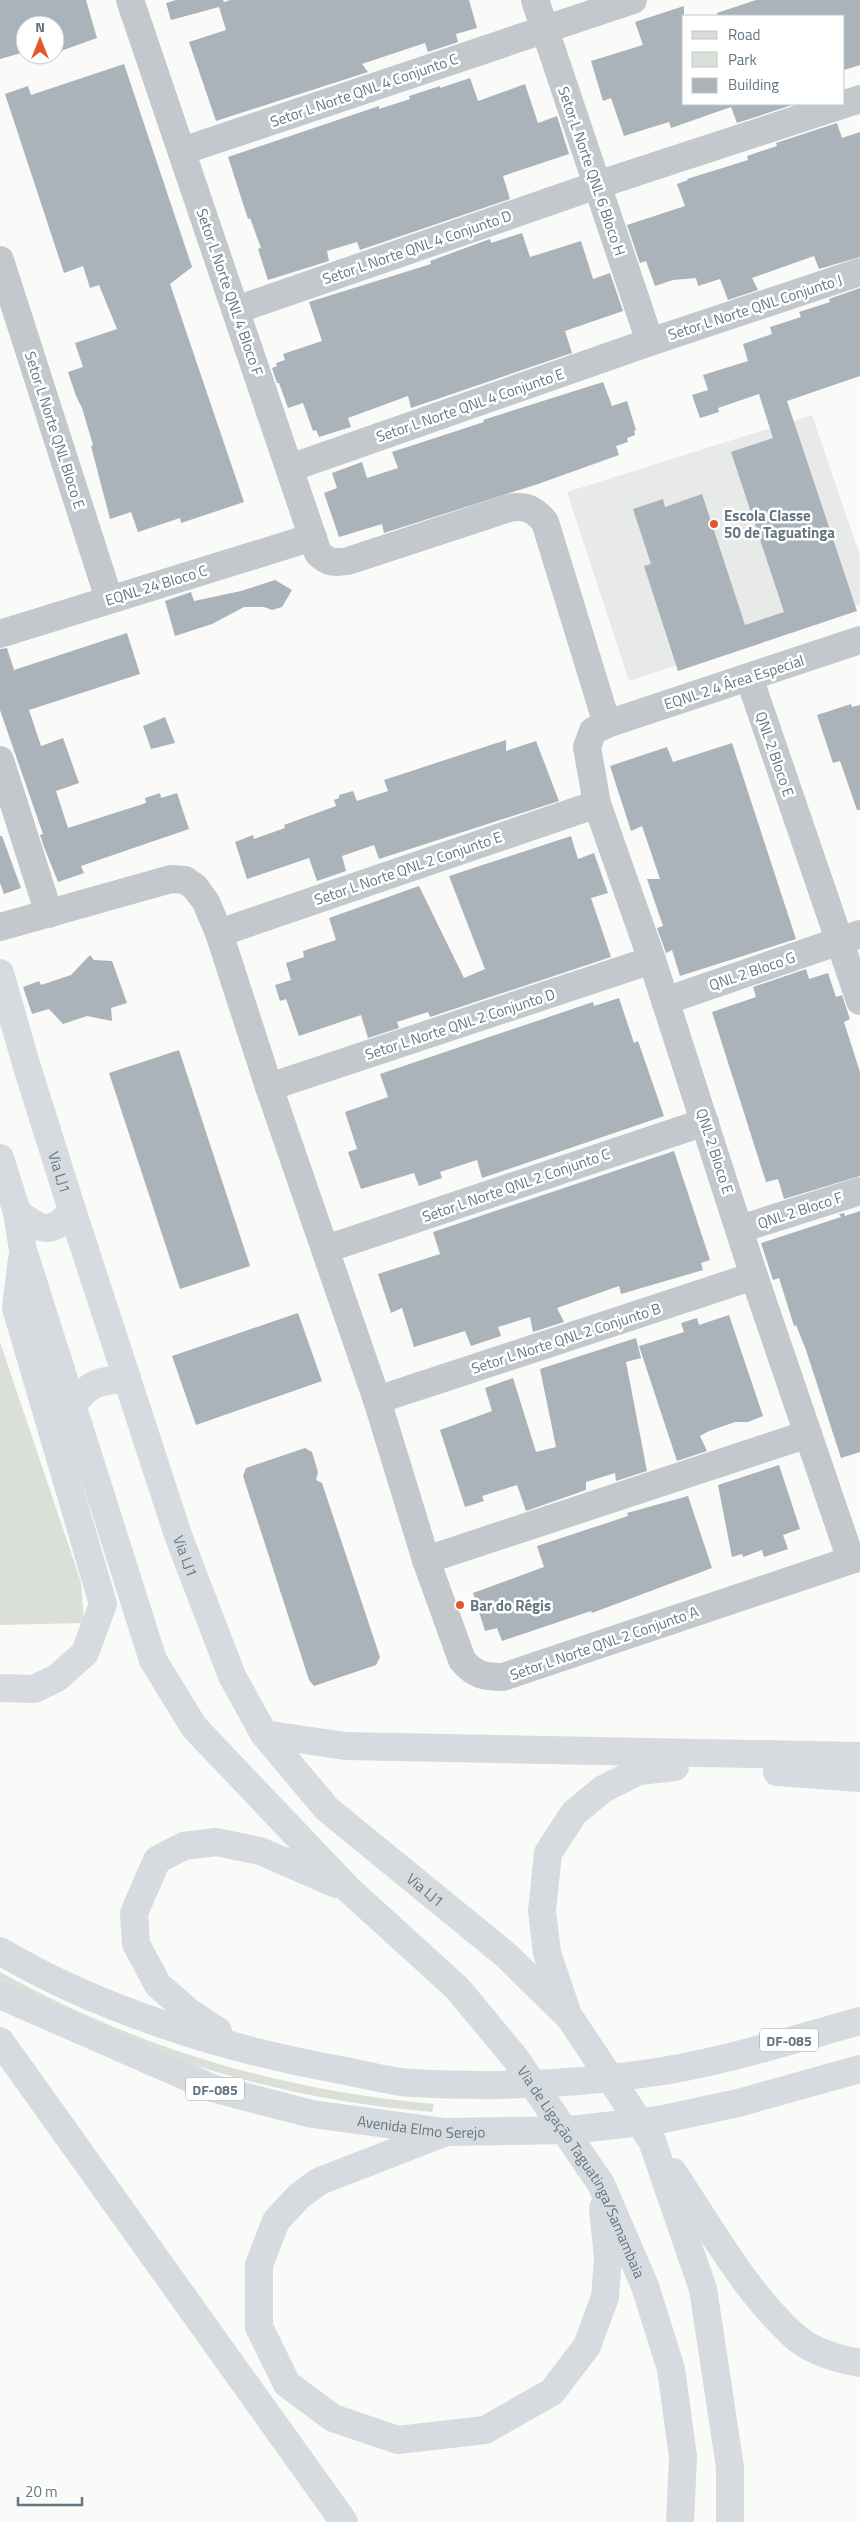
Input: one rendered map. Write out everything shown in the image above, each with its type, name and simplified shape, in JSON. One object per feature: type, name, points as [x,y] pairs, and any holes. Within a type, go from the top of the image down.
[{"type":"main road","name":"Via LJ1","points":[[0,973],[26,1067],[178,1535],[232,1676],[264,1734],[327,1809],[507,1956],[570,2018]]},
{"type":"main road","points":[[0,1158],[17,1212],[23,1250],[154,1660],[194,1727],[347,1888]]},
{"type":"main road","points":[[17,1212],[34,1226],[44,1228],[62,1223],[72,1210]]},
{"type":"main road","points":[[0,1688],[34,1688],[57,1678],[85,1653],[103,1604],[16,1308],[23,1250]]},
{"type":"main road","points":[[73,1405],[83,1391],[94,1383],[127,1379]]},
{"type":"main road","points":[[264,1734],[345,1746],[860,1756]]},
{"type":"main road","points":[[860,1778],[689,1765],[639,1771],[603,1789],[574,1813],[548,1853],[542,1911],[547,1953],[570,2018],[749,2285],[792,2334],[833,2358],[860,2363]]},
{"type":"main road","points":[[248,2052],[189,2012],[158,1985],[136,1944],[134,1914],[157,1860],[184,1846],[216,1842],[260,1851],[347,1888]]},
{"type":"main road","name":"Via de Ligação Taguatinga/Samambaia","points":[[347,1888],[457,1988],[516,2060],[601,2184],[645,2286],[670,2369],[683,2458],[680,2522]]},
{"type":"main road","name":"DF-085","points":[[0,1951],[34,1972],[137,2014],[248,2052],[409,2083],[531,2084],[643,2074],[718,2060],[860,2021]]},
{"type":"main road","name":"Avenida Elmo Serejo","points":[[0,1995],[212,2088],[312,2114],[448,2133],[570,2130],[649,2122],[738,2103],[860,2069]]},
{"type":"main road","points":[[0,2041],[344,2522]]},
{"type":"main road","points":[[821,2079],[860,2086]]},
{"type":"main road","points":[[448,2133],[320,2181],[299,2196],[276,2221],[259,2265],[259,2327],[287,2384],[333,2418],[398,2440],[484,2430],[552,2392],[587,2346],[605,2297],[608,2259],[601,2184]]},
{"type":"main road","points":[[652,2141],[703,2289],[730,2467],[730,2522]]},
{"type":"street","name":"Setor L Norte QNL 4 Bloco F","points":[[130,0],[318,553],[325,560],[335,563],[348,561],[510,508],[522,506],[535,510],[545,522],[600,728]]},
{"type":"street","name":"Setor L Norte QNL 6 Bloco H","points":[[535,0],[650,342]]},
{"type":"street","name":"Setor L Norte QNL 4 Conjunto C","points":[[182,151],[633,0]]},
{"type":"street","name":"Setor L Norte QNL 4 Conjunto D","points":[[845,103],[860,98]]},
{"type":"street","name":"Setor L Norte QNL 4 Conjunto D","points":[[236,310],[597,185],[839,105]]},
{"type":"street","name":"Setor L Norte QNL Bloco E","points":[[0,260],[109,599]]},
{"type":"street","name":"Setor L Norte QNL Conjunto J","points":[[650,342],[860,272]]},
{"type":"street","name":"Setor L Norte QNL 4 Conjunto E","points":[[290,468],[650,342]]},
{"type":"street","name":"EQNL 24 Bloco C","points":[[0,634],[312,537]]},
{"type":"street","name":"EQNL 2 4 Área Especial","points":[[600,728],[860,640]]},
{"type":"street","name":"QNL 2 Bloco E","points":[[749,677],[850,937],[860,1001]]},
{"type":"street","name":"QNL 2 Bloco E","points":[[600,728],[587,746],[597,804],[652,960],[754,1276],[808,1434],[855,1559]]},
{"type":"street","points":[[0,760],[49,914]]},
{"type":"street","name":"Setor L Norte QNL 2 Conjunto E","points":[[219,933],[597,804]]},
{"type":"street","points":[[0,927],[170,879],[185,880],[196,887],[206,902],[219,933],[269,1088]]},
{"type":"street","name":"QNL 2 Bloco G","points":[[665,1001],[850,937]]},
{"type":"street","name":"Setor L Norte QNL 2 Conjunto D","points":[[269,1088],[652,960]]},
{"type":"street","name":"Setor L Norte QNL 2 Conjunto A","points":[[269,1088],[377,1400],[426,1560],[462,1660],[471,1671],[487,1677],[503,1677],[855,1559]]},
{"type":"street","name":"Setor L Norte QNL 2 Conjunto C","points":[[326,1249],[705,1122]]},
{"type":"street","name":"QNL 2 Bloco F","points":[[740,1229],[860,1191]]},
{"type":"street","name":"Setor L Norte QNL 2 Conjunto B","points":[[377,1400],[754,1276]]},
{"type":"street","points":[[426,1560],[808,1434]]},
{"type":"shaded area","name":"Escola Classe 50 de Taguatinga","points":[[812,415],[860,556],[860,604],[629,681],[567,492]]},
{"type":"green space","points":[[0,1342],[81,1582],[84,1623],[0,1625]]},
{"type":"green space","points":[[0,1972],[104,2023],[210,2061],[264,2076],[320,2088],[434,2104],[432,2112],[375,2106],[319,2097],[263,2085],[209,2070],[155,2052],[51,2007],[0,1980]]},
{"type":"building","points":[[0,0],[86,0],[97,38],[65,49],[65,15],[15,15],[15,55],[0,59]]},
{"type":"building","points":[[176,0],[223,0],[224,2],[230,0],[469,0],[477,28],[456,34],[458,42],[428,52],[425,43],[362,64],[368,72],[216,121],[189,42],[226,30],[219,7],[171,20],[166,3]]},
{"type":"building","points":[[756,0],[860,0],[860,65],[845,70],[845,15],[718,15],[717,13]]},
{"type":"building","points":[[684,6],[684,15],[682,15],[682,105],[792,105],[737,123],[731,107],[671,128],[669,122],[624,136],[611,98],[603,101],[591,61],[643,45],[635,22]]},
{"type":"building","points":[[124,64],[192,267],[170,284],[244,502],[181,523],[180,518],[138,532],[131,512],[110,519],[91,446],[93,445],[82,408],[68,372],[83,367],[75,343],[117,329],[99,285],[90,288],[83,266],[64,273],[5,94],[28,86],[31,95]]},
{"type":"building","points":[[470,78],[478,101],[525,84],[538,123],[557,116],[569,154],[503,176],[510,199],[360,250],[357,242],[327,251],[329,261],[268,280],[258,249],[261,248],[250,218],[248,219],[228,157],[379,106],[379,109],[410,99],[409,96]]},
{"type":"building","points":[[837,123],[842,138],[860,132],[860,257],[819,269],[814,256],[752,278],[758,290],[728,300],[720,279],[698,286],[696,278],[673,280],[655,286],[646,261],[640,263],[627,225],[685,206],[677,184],[687,179],[748,160],[747,156],[777,146],[776,143]]},
{"type":"building","points":[[522,233],[530,257],[581,241],[593,279],[610,273],[623,311],[565,331],[572,353],[411,408],[408,396],[348,418],[351,427],[319,437],[316,430],[313,431],[303,403],[288,408],[272,368],[277,366],[276,363],[285,360],[283,354],[322,341],[309,302],[431,264],[430,261],[490,239],[491,243]]},
{"type":"building","points":[[860,288],[860,376],[787,401],[857,611],[678,671],[644,566],[651,564],[633,509],[663,499],[665,507],[702,494],[745,625],[784,612],[731,452],[773,438],[759,394],[718,408],[719,412],[700,418],[692,395],[708,390],[703,375],[748,361],[743,344],[772,334],[770,327],[801,317],[799,312],[830,302],[829,299]]},
{"type":"building","points":[[603,382],[612,406],[627,401],[636,430],[634,431],[635,435],[627,438],[628,442],[616,446],[619,455],[538,484],[384,533],[382,524],[339,537],[324,493],[337,488],[332,473],[362,462],[367,478],[398,468],[392,452],[484,422],[483,420]]},
{"type":"building","points":[[275,580],[292,590],[282,607],[272,610],[264,607],[244,607],[212,624],[175,636],[165,601],[191,592],[194,601],[241,591]]},
{"type":"building","points":[[127,633],[140,674],[29,710],[41,746],[63,738],[79,783],[56,791],[68,828],[146,803],[145,798],[160,793],[161,798],[177,793],[189,829],[81,866],[84,873],[58,882],[44,847],[40,835],[43,834],[0,710],[0,649],[7,648],[14,670]]},
{"type":"building","points":[[851,704],[852,707],[860,705],[860,810],[857,810],[840,761],[833,763],[817,715]]},
{"type":"building","points":[[165,717],[175,743],[151,749],[143,726]]},
{"type":"building","points":[[506,740],[506,751],[536,741],[559,801],[379,859],[374,845],[342,856],[346,871],[317,881],[309,858],[247,879],[235,842],[253,835],[254,839],[285,828],[284,825],[336,806],[334,800],[339,798],[339,795],[353,791],[357,801],[388,791],[384,780]]},
{"type":"building","points":[[732,743],[796,939],[680,976],[672,950],[666,953],[657,928],[663,926],[647,879],[660,879],[642,826],[631,831],[610,766],[667,747],[673,762]]},
{"type":"building","points":[[0,836],[2,836],[21,888],[4,894],[0,883]]},
{"type":"building","points":[[571,836],[578,859],[594,853],[608,893],[591,898],[611,957],[430,1017],[428,1012],[397,1022],[399,1028],[368,1038],[361,1015],[299,1036],[286,999],[280,1001],[275,985],[291,980],[286,963],[304,957],[303,951],[336,940],[329,918],[419,886],[464,978],[485,969],[449,876]]},
{"type":"building","points":[[90,955],[94,960],[112,961],[127,1003],[111,1008],[112,1021],[87,1016],[63,1024],[49,1009],[32,1014],[23,987],[39,981],[41,985],[71,975]]},
{"type":"building","points":[[806,969],[809,979],[828,973],[836,997],[842,995],[850,1019],[844,1022],[860,1072],[860,1176],[784,1199],[778,1179],[766,1182],[712,1012],[756,997],[753,987]]},
{"type":"building","points":[[619,998],[634,1043],[638,1041],[664,1116],[482,1178],[477,1160],[440,1172],[442,1178],[419,1186],[414,1173],[361,1189],[348,1152],[357,1149],[345,1112],[388,1097],[380,1074],[593,1002],[594,1006]]},
{"type":"building","points":[[179,1050],[250,1266],[180,1289],[109,1073]]},
{"type":"building","points":[[674,1151],[710,1260],[701,1263],[703,1270],[621,1294],[619,1286],[557,1308],[564,1322],[533,1332],[530,1317],[498,1327],[501,1336],[471,1346],[465,1331],[414,1347],[402,1308],[391,1313],[378,1274],[440,1254],[433,1232]]},
{"type":"building","points":[[860,1211],[860,1452],[841,1458],[806,1350],[796,1325],[794,1326],[779,1278],[773,1280],[761,1243],[841,1217],[839,1214],[844,1213],[845,1216]]},
{"type":"building","points":[[298,1313],[322,1381],[196,1425],[172,1356]]},
{"type":"building","points":[[729,1315],[763,1416],[748,1422],[735,1422],[709,1431],[700,1436],[707,1451],[677,1461],[639,1346],[684,1332],[681,1323],[697,1318],[699,1325]]},
{"type":"building","points":[[636,1338],[641,1358],[626,1362],[647,1471],[616,1481],[615,1473],[586,1482],[586,1490],[526,1511],[517,1485],[482,1496],[484,1501],[465,1507],[440,1430],[492,1411],[485,1388],[513,1378],[536,1452],[556,1447],[540,1369]]},
{"type":"building","points":[[305,1448],[312,1452],[318,1472],[316,1480],[322,1483],[380,1657],[376,1665],[314,1686],[309,1680],[243,1476],[246,1468]]},
{"type":"building","points":[[779,1465],[800,1529],[783,1535],[788,1549],[764,1557],[762,1550],[743,1557],[742,1554],[732,1557],[718,1485]]},
{"type":"building","points":[[688,1496],[712,1568],[592,1613],[591,1611],[502,1641],[497,1628],[485,1631],[473,1593],[544,1567],[537,1546],[628,1516],[627,1513]]},
{"type":"place","name":"Escola Classe 50 de Taguatinga","points":[[714,524]]},
{"type":"place","name":"Bar do Régis","points":[[460,1605]]}]
